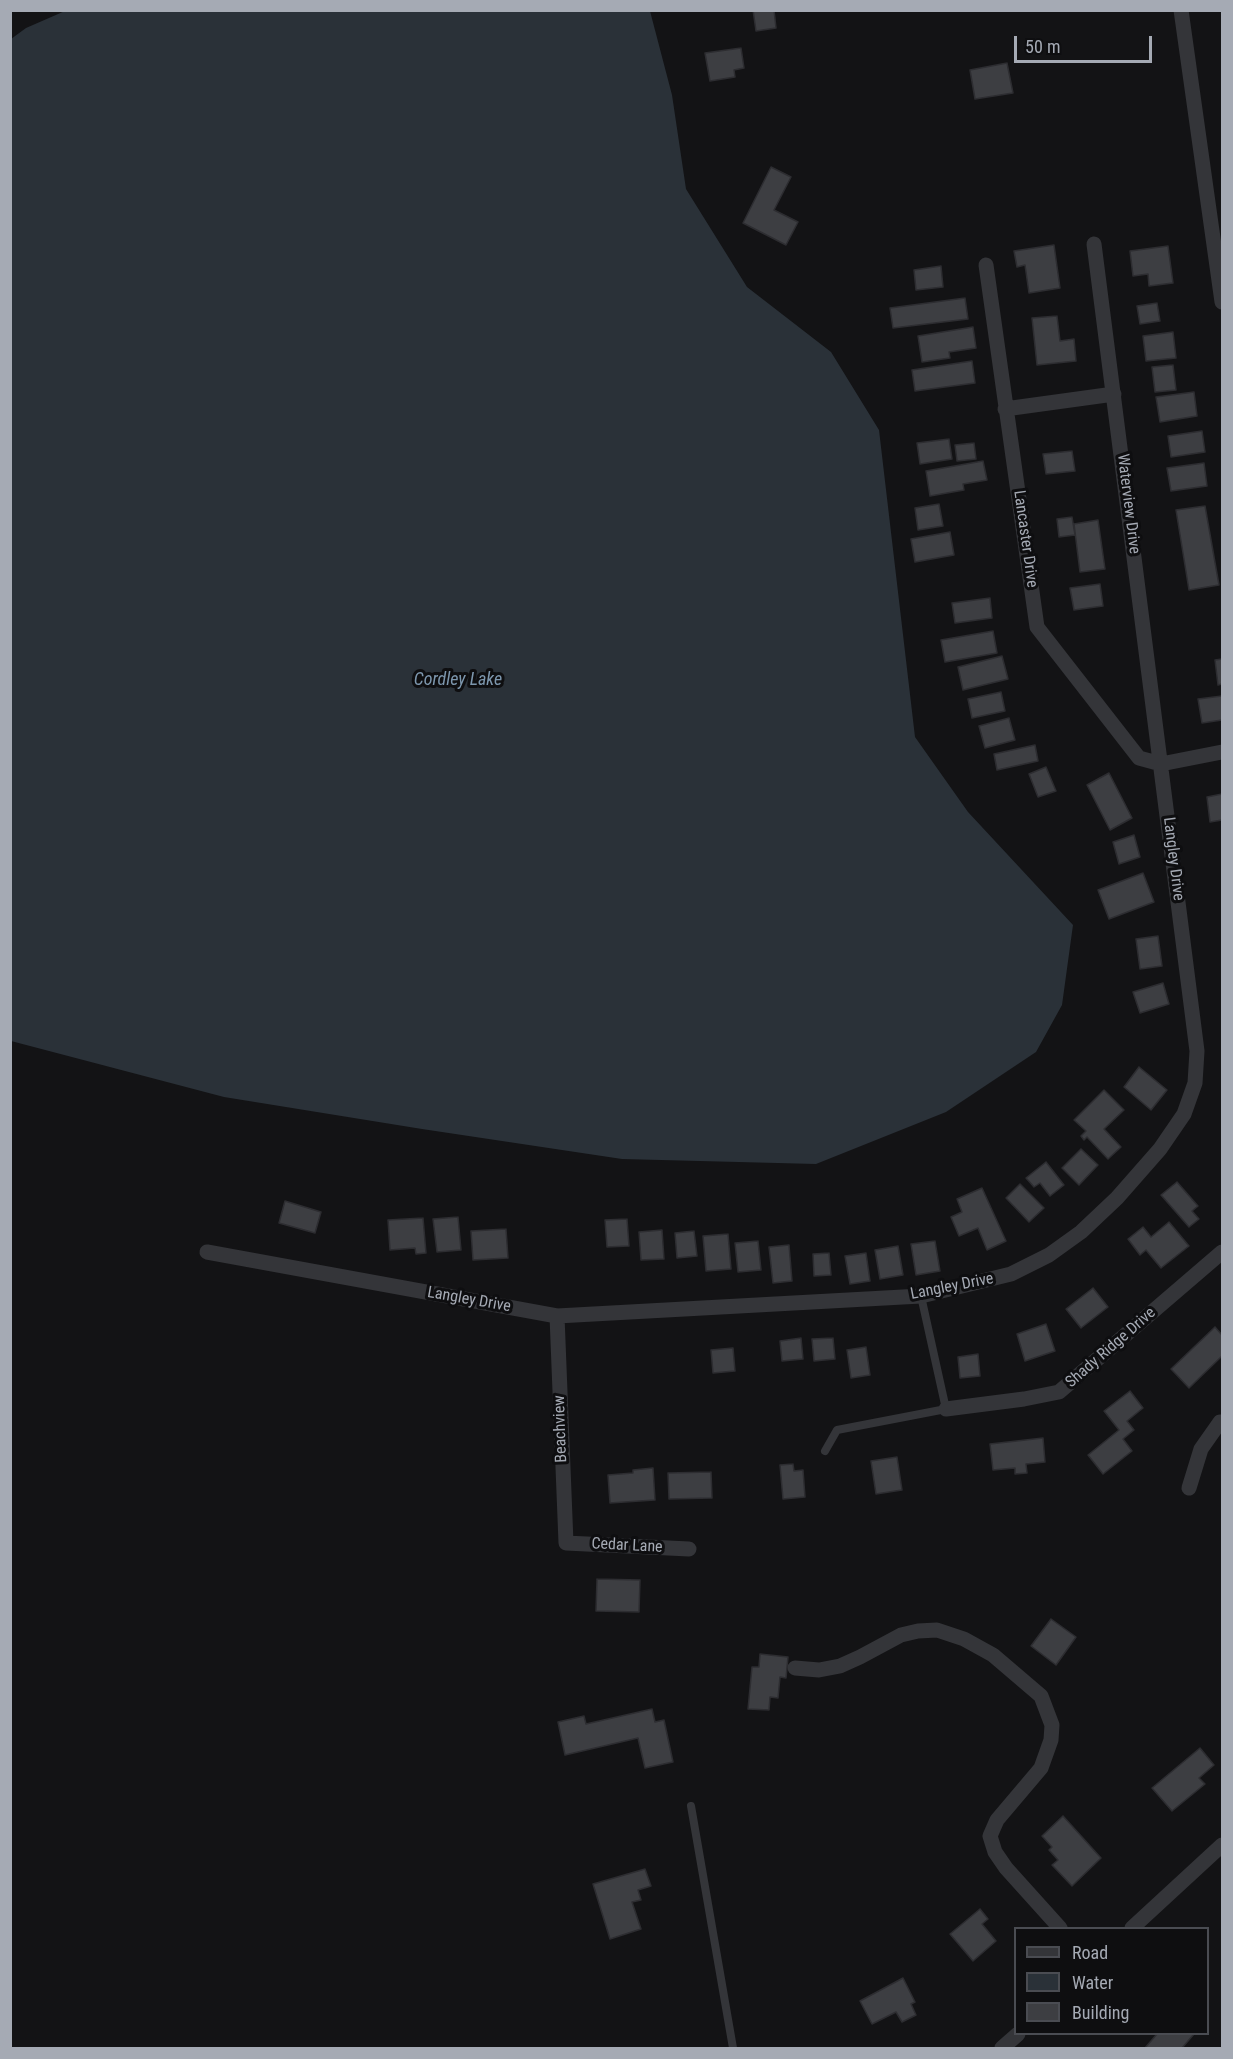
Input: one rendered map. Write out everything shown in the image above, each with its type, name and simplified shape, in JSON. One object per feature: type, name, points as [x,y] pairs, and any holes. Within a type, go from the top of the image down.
[{"type":"street","points":[[1180,10],[1216,211],[1222,302]]},
{"type":"street","name":"Waterview Drive","points":[[1094,244],[1161,764]]},
{"type":"street","name":"Lancaster Drive","points":[[986,265],[1037,627],[1139,759],[1161,764]]},
{"type":"street","points":[[1005,409],[1114,394]]},
{"type":"street","points":[[1161,764],[1222,752]]},
{"type":"street","name":"Langley Drive","points":[[207,1252],[557,1316],[921,1296],[1011,1274],[1049,1255],[1081,1232],[1118,1198],[1161,1149],[1184,1114],[1195,1083],[1197,1051],[1161,764]]},
{"type":"street","name":"Shady Ridge Drive","points":[[946,1409],[1024,1400],[1059,1392],[1222,1252]]},
{"type":"street","name":"Beachview","points":[[557,1316],[566,1543]]},
{"type":"street","points":[[1189,1488],[1201,1449],[1222,1422]]},
{"type":"street","name":"Cedar Lane","points":[[566,1543],[689,1549]]},
{"type":"street","points":[[795,1668],[819,1670],[840,1666],[901,1635],[937,1630],[964,1640],[993,1655],[1041,1696],[1052,1725],[1051,1740],[1041,1768],[997,1820],[990,1836],[995,1852],[1006,1869],[1058,1927]]},
{"type":"street","points":[[1134,1927],[1222,1845]]},
{"type":"street","points":[[1002,2049],[1017,2035]]},
{"type":"lane","points":[[825,1451],[837,1430],[946,1409],[921,1296]]},
{"type":"lane","points":[[691,1806],[733,2049]]},
{"type":"water","name":"Cordley Lake","points":[[65,11],[650,11],[672,95],[686,189],[747,287],[831,352],[879,430],[915,737],[968,812],[1073,925],[1062,1005],[1036,1052],[946,1112],[816,1164],[622,1159],[422,1129],[224,1097],[11,1041],[11,39],[26,28]]},
{"type":"building","points":[[753,10],[774,10],[776,28],[756,31]]},
{"type":"building","points":[[741,48],[744,68],[734,70],[735,77],[710,81],[705,53]]},
{"type":"building","points":[[1007,63],[1013,93],[975,99],[970,70]]},
{"type":"building","points":[[771,167],[791,177],[774,210],[798,222],[786,245],[743,223]]},
{"type":"building","points":[[1054,245],[1060,288],[1029,293],[1025,265],[1017,267],[1014,251]]},
{"type":"building","points":[[1168,246],[1173,283],[1149,286],[1148,274],[1133,276],[1130,251]]},
{"type":"building","points":[[941,266],[943,287],[916,290],[914,270]]},
{"type":"building","points":[[965,298],[968,319],[893,328],[890,308]]},
{"type":"building","points":[[1157,303],[1160,321],[1140,324],[1137,306]]},
{"type":"building","points":[[1057,316],[1060,341],[1074,339],[1076,361],[1037,365],[1032,318]]},
{"type":"building","points":[[973,327],[976,348],[949,352],[950,358],[922,362],[918,336]]},
{"type":"building","points":[[1173,332],[1176,358],[1146,361],[1143,336]]},
{"type":"building","points":[[972,361],[975,383],[915,391],[912,370]]},
{"type":"building","points":[[1173,365],[1176,390],[1155,392],[1152,367]]},
{"type":"building","points":[[1194,392],[1197,416],[1160,422],[1156,397]]},
{"type":"building","points":[[1202,431],[1205,452],[1171,457],[1168,436]]},
{"type":"building","points":[[949,439],[952,459],[920,464],[917,443]]},
{"type":"building","points":[[974,443],[976,459],[957,461],[955,445]]},
{"type":"building","points":[[1072,451],[1075,471],[1046,474],[1043,454]]},
{"type":"building","points":[[983,461],[987,480],[963,484],[964,490],[930,496],[926,471]]},
{"type":"building","points":[[1204,463],[1207,486],[1171,491],[1167,468]]},
{"type":"building","points":[[939,504],[943,526],[918,530],[915,508]]},
{"type":"building","points":[[1205,506],[1219,585],[1189,590],[1176,510]]},
{"type":"building","points":[[1072,517],[1075,535],[1059,537],[1057,519]]},
{"type":"building","points":[[1098,520],[1105,569],[1080,572],[1074,524]]},
{"type":"building","points":[[950,532],[954,555],[915,562],[911,539]]},
{"type":"building","points":[[1100,584],[1103,606],[1074,610],[1070,588]]},
{"type":"building","points":[[990,598],[992,618],[955,623],[952,603]]},
{"type":"building","points":[[993,631],[997,653],[945,662],[941,640]]},
{"type":"building","points":[[1002,656],[1008,679],[963,690],[958,667]]},
{"type":"building","points":[[1222,659],[1222,684],[1218,685],[1215,660]]},
{"type":"building","points":[[1001,692],[1005,711],[972,718],[968,699]]},
{"type":"building","points":[[1222,696],[1222,720],[1202,723],[1198,699]]},
{"type":"building","points":[[1009,718],[1015,740],[985,748],[979,726]]},
{"type":"building","points":[[1035,745],[1038,761],[997,770],[994,754]]},
{"type":"building","points":[[1046,767],[1056,791],[1038,797],[1029,774]]},
{"type":"building","points":[[1109,773],[1132,818],[1110,830],[1087,785]]},
{"type":"building","points":[[1222,794],[1222,820],[1210,822],[1207,797]]},
{"type":"building","points":[[1134,835],[1140,857],[1119,864],[1113,842]]},
{"type":"building","points":[[1143,873],[1154,902],[1109,919],[1098,890]]},
{"type":"building","points":[[1158,936],[1162,966],[1140,969],[1136,939]]},
{"type":"building","points":[[1163,983],[1169,1004],[1140,1013],[1133,992]]},
{"type":"building","points":[[1139,1067],[1167,1090],[1151,1110],[1124,1087]]},
{"type":"building","points":[[1104,1090],[1124,1110],[1104,1129],[1121,1147],[1108,1159],[1087,1137],[1084,1140],[1081,1136],[1086,1131],[1074,1120]]},
{"type":"building","points":[[1081,1149],[1098,1165],[1079,1185],[1062,1168]]},
{"type":"building","points":[[1046,1162],[1064,1185],[1050,1196],[1040,1183],[1034,1187],[1026,1178]]},
{"type":"building","points":[[1177,1182],[1198,1206],[1192,1211],[1199,1219],[1189,1227],[1161,1195]]},
{"type":"building","points":[[1020,1184],[1044,1208],[1029,1222],[1006,1198]]},
{"type":"building","points":[[982,1188],[1006,1241],[987,1250],[978,1228],[959,1236],[951,1217],[962,1212],[957,1199]]},
{"type":"building","points":[[285,1201],[321,1212],[315,1233],[279,1223]]},
{"type":"building","points":[[458,1217],[461,1250],[437,1252],[433,1219]]},
{"type":"building","points":[[423,1218],[426,1253],[416,1254],[415,1248],[390,1250],[388,1220]]},
{"type":"building","points":[[627,1219],[629,1246],[607,1247],[605,1220]]},
{"type":"building","points":[[1169,1222],[1189,1246],[1161,1268],[1146,1250],[1140,1255],[1128,1239],[1143,1227],[1151,1237]]},
{"type":"building","points":[[506,1229],[508,1258],[473,1260],[471,1231]]},
{"type":"building","points":[[662,1230],[664,1259],[641,1260],[639,1232]]},
{"type":"building","points":[[694,1231],[697,1256],[677,1258],[675,1233]]},
{"type":"building","points":[[728,1234],[731,1269],[706,1271],[703,1236]]},
{"type":"building","points":[[758,1241],[761,1270],[738,1272],[735,1243]]},
{"type":"building","points":[[935,1241],[940,1271],[916,1275],[911,1244]]},
{"type":"building","points":[[789,1245],[792,1281],[773,1283],[769,1247]]},
{"type":"building","points":[[898,1246],[903,1275],[880,1279],[875,1250]]},
{"type":"building","points":[[829,1253],[831,1275],[814,1276],[813,1254]]},
{"type":"building","points":[[866,1253],[870,1281],[850,1284],[845,1256]]},
{"type":"building","points":[[1093,1288],[1108,1307],[1081,1328],[1066,1309]]},
{"type":"building","points":[[1046,1324],[1055,1351],[1025,1361],[1017,1334]]},
{"type":"building","points":[[1215,1327],[1222,1335],[1222,1356],[1189,1388],[1171,1369]]},
{"type":"building","points":[[801,1338],[803,1359],[782,1361],[780,1341]]},
{"type":"building","points":[[833,1338],[835,1359],[814,1361],[812,1339]]},
{"type":"building","points":[[866,1347],[870,1375],[851,1378],[847,1350]]},
{"type":"building","points":[[733,1348],[735,1371],[713,1373],[711,1350]]},
{"type":"building","points":[[978,1354],[980,1376],[960,1378],[958,1357]]},
{"type":"building","points":[[1130,1391],[1143,1408],[1127,1421],[1134,1430],[1123,1439],[1132,1451],[1103,1474],[1088,1455],[1119,1430],[1104,1411]]},
{"type":"building","points":[[1043,1438],[1045,1462],[1026,1464],[1027,1473],[1015,1474],[1015,1468],[993,1470],[990,1444]]},
{"type":"building","points":[[897,1457],[902,1490],[876,1494],[871,1461]]},
{"type":"building","points":[[793,1464],[794,1471],[803,1470],[805,1497],[783,1499],[780,1465]]},
{"type":"building","points":[[653,1468],[655,1500],[610,1503],[608,1475],[633,1473],[633,1470]]},
{"type":"building","points":[[711,1472],[712,1498],[669,1499],[668,1473]]},
{"type":"building","points":[[597,1579],[640,1580],[639,1612],[596,1611]]},
{"type":"building","points":[[1051,1619],[1076,1637],[1056,1665],[1031,1646]]},
{"type":"building","points":[[760,1654],[788,1657],[786,1678],[780,1677],[778,1698],[770,1697],[769,1710],[748,1709],[752,1667],[759,1667]]},
{"type":"building","points":[[652,1709],[655,1722],[664,1720],[673,1762],[645,1768],[638,1738],[565,1755],[558,1722],[584,1716],[586,1724]]},
{"type":"building","points":[[1200,1748],[1214,1765],[1199,1778],[1205,1784],[1172,1811],[1152,1788]]},
{"type":"building","points":[[1063,1816],[1101,1858],[1072,1886],[1052,1865],[1058,1860],[1049,1850],[1052,1847],[1042,1836]]},
{"type":"building","points":[[645,1869],[651,1886],[638,1890],[641,1900],[632,1902],[641,1929],[610,1939],[593,1884]]},
{"type":"building","points":[[980,1909],[988,1919],[982,1924],[996,1941],[973,1961],[950,1934]]},
{"type":"building","points":[[903,1978],[915,2002],[911,2004],[916,2015],[902,2022],[896,2012],[872,2024],[860,2001]]},
{"type":"building","points":[[1156,2035],[1193,2035],[1182,2048],[1145,2048]]}]
